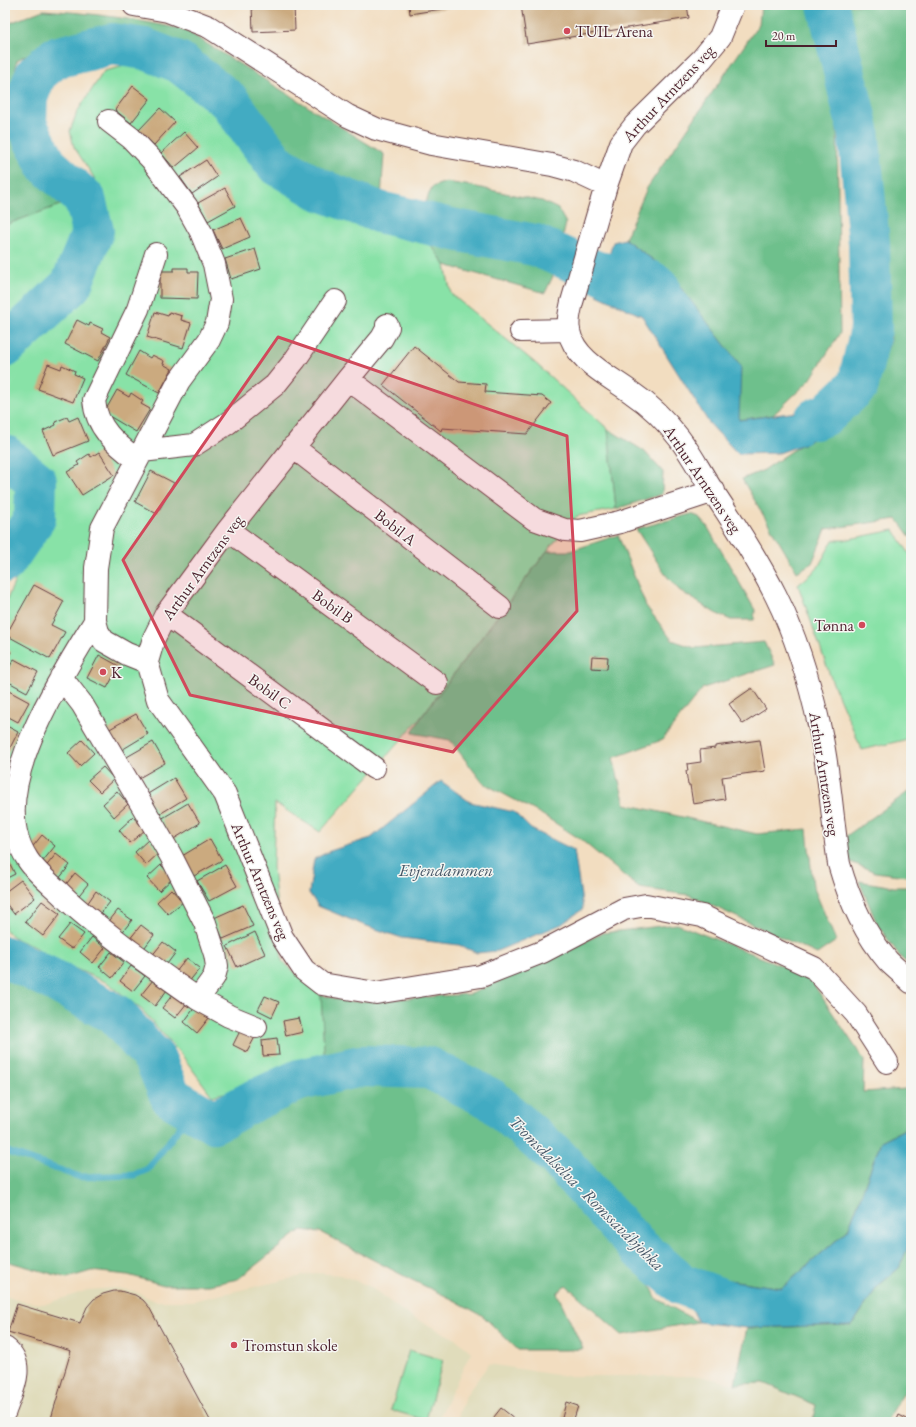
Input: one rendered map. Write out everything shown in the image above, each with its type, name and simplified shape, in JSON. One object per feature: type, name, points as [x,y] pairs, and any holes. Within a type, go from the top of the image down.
[{"type":"street","points":[[134,5],[168,11],[209,27],[348,116],[376,128],[431,144],[552,165],[574,172],[606,186]]},
{"type":"street","name":"Arthur Arntzens veg","points":[[733,5],[720,37],[702,59],[635,125],[621,143],[597,215],[572,302],[569,316],[569,330],[575,346],[594,367],[632,392],[650,407],[679,438],[714,491],[755,558],[776,596],[802,659],[820,730],[837,849],[845,884],[853,905],[869,934],[888,961],[911,982]]},
{"type":"street","points":[[109,121],[131,138],[152,160],[187,207],[201,232],[214,264],[221,299],[217,323],[212,334],[179,381],[102,528],[96,568],[95,621],[98,632],[104,642],[147,662]]},
{"type":"street","points":[[156,254],[138,309],[94,400],[98,420],[107,432],[120,447],[139,455],[194,445],[228,423],[276,385],[335,301]]},
{"type":"street","name":"Arthur Arntzens veg","points":[[386,324],[388,326],[382,338],[293,447],[228,530],[166,614],[154,638],[147,662],[158,700],[225,794],[282,938],[304,970],[322,984],[376,993],[481,976],[542,952],[624,909],[646,905],[702,916],[814,968],[856,1014],[887,1062]]},
{"type":"street","points":[[521,331],[569,330]]},
{"type":"street","points":[[348,379],[534,519],[565,530],[580,530],[620,522],[714,491]]},
{"type":"street","name":"Bobil A","points":[[293,447],[500,607]]},
{"type":"street","name":"Bobil B","points":[[228,530],[437,683]]},
{"type":"street","name":"Bobil C","points":[[166,614],[374,768]]},
{"type":"street","points":[[95,621],[60,677],[27,750],[18,777],[14,808],[15,824],[23,852],[36,870],[89,920],[198,998],[229,1016],[256,1027]]},
{"type":"street","points":[[60,677],[82,704],[143,807],[178,868],[205,923],[215,954],[217,966],[214,977],[198,998]]},
{"type":"street","points":[[5,1348],[16,1361],[17,1375],[5,1411]]},
{"type":"highlighted area","points":[[278,337],[567,436],[577,611],[453,752],[190,695],[123,560]]},
{"type":"shaded area","name":"Tromstun skole","points":[[315,1273],[341,1275],[369,1286],[408,1315],[456,1339],[471,1352],[437,1422],[5,1422],[5,1296],[25,1302],[46,1304],[88,1290],[115,1288],[134,1291],[155,1301],[192,1301]]},
{"type":"shaded area","points":[[489,1364],[563,1376],[699,1376],[735,1384],[764,1383],[816,1405],[812,1422],[456,1422],[466,1395]]},
{"type":"green space","points":[[761,5],[812,5],[837,127],[840,333],[810,380],[773,415],[739,420],[668,271],[625,239],[647,188],[759,24]]},
{"type":"green space","points":[[845,5],[911,5],[911,538],[897,519],[826,529],[812,563],[797,572],[742,479],[764,470],[831,424],[867,394],[891,341],[886,243],[875,124]]},
{"type":"green space","points":[[43,10],[114,17],[185,30],[384,154],[381,199],[322,174],[290,150],[238,86],[185,43],[114,31],[52,41],[17,60],[8,122],[31,168],[60,205],[5,225],[5,25]]},
{"type":"green space","points":[[125,66],[153,69],[183,79],[213,110],[275,185],[353,224],[413,232],[432,246],[445,265],[451,294],[534,362],[608,429],[616,509],[577,516],[547,551],[422,716],[320,832],[275,803],[273,867],[282,961],[321,995],[325,1067],[212,1096],[184,1058],[142,1010],[108,983],[53,959],[35,947],[18,940],[5,930],[5,604],[23,562],[5,557],[5,225],[60,205],[108,206],[93,176],[74,147],[70,131],[77,112],[104,71]]},
{"type":"green space","points":[[446,182],[542,201],[558,209],[566,223],[555,272],[545,293],[445,265],[432,246],[413,232],[432,187]]},
{"type":"green space","points":[[608,429],[644,451],[663,472],[662,494],[616,509]]},
{"type":"green space","points":[[691,514],[699,517],[707,526],[755,610],[754,620],[731,620],[715,613],[679,590],[665,574],[636,529]]},
{"type":"green space","name":"Tønna","points":[[894,530],[911,556],[911,736],[904,740],[862,750],[832,681],[798,585],[817,569],[833,540],[844,540]]},
{"type":"green space","points":[[618,535],[646,606],[672,640],[695,648],[764,642],[775,665],[703,688],[662,740],[613,758],[625,804],[757,834],[807,829],[813,886],[836,941],[817,954],[689,895],[639,888],[580,839],[541,814],[483,783],[450,740],[412,733],[422,716],[547,551],[570,551]]},
{"type":"green space","points":[[911,790],[911,875],[906,876],[875,872],[841,858],[835,844]]},
{"type":"green space","points":[[859,881],[894,887],[911,887],[911,966],[901,958],[877,924]]},
{"type":"green space","points":[[677,924],[808,976],[864,1060],[863,1092],[906,1089],[911,1082],[911,1126],[881,1141],[848,1230],[782,1288],[682,1273],[518,1113],[430,1064],[325,1067],[321,995],[349,1002],[471,994],[603,933]]},
{"type":"green space","points":[[5,960],[115,1017],[154,1060],[170,1100],[214,1126],[257,1103],[298,1084],[362,1072],[425,1071],[487,1103],[553,1158],[633,1248],[657,1299],[698,1322],[622,1335],[566,1285],[557,1293],[583,1349],[518,1350],[483,1316],[320,1232],[301,1230],[238,1279],[209,1285],[164,1285],[128,1275],[91,1271],[67,1278],[6,1261]]},
{"type":"green space","points":[[911,1240],[911,1381],[886,1422],[812,1422],[816,1405],[764,1383],[735,1384],[747,1328],[852,1325],[878,1286],[899,1268]]},
{"type":"green space","points":[[409,1350],[443,1360],[426,1420],[391,1410]]},
{"type":"water","points":[[625,239],[668,271],[741,366],[739,420],[797,412],[843,376],[871,329],[858,385],[831,424],[807,443],[779,453],[738,454],[709,423],[642,316],[597,295],[613,242]]},
{"type":"water","name":"Evjendammen","points":[[441,781],[470,802],[514,812],[531,829],[574,850],[583,909],[562,924],[497,951],[477,953],[459,945],[402,938],[361,924],[318,906],[309,893],[314,859],[330,851],[371,838]]},
{"type":"water","points":[[911,1126],[911,1240],[899,1268],[878,1286],[852,1325],[747,1328],[698,1322],[681,1284],[682,1273],[782,1288],[848,1230],[881,1141]]},
{"type":"pier","points":[[613,239],[596,297],[595,295],[611,241]]},
{"type":"building","points":[[252,5],[294,5],[295,30],[253,32]]},
{"type":"building","points":[[409,5],[460,5],[460,6],[410,14]]},
{"type":"building","name":"TUIL Arena","points":[[521,5],[687,5],[689,18],[527,44]]},
{"type":"building","points":[[133,86],[150,99],[131,123],[115,110]]},
{"type":"building","points":[[160,108],[175,122],[154,145],[139,130]]},
{"type":"building","points":[[184,132],[198,148],[174,168],[161,153]]},
{"type":"building","points":[[206,160],[217,177],[192,194],[180,177]]},
{"type":"building","points":[[225,188],[235,206],[208,221],[198,203]]},
{"type":"building","points":[[241,218],[250,237],[222,249],[213,230]]},
{"type":"building","points":[[255,249],[261,269],[231,279],[225,259]]},
{"type":"building","points":[[174,268],[188,268],[188,272],[198,272],[197,299],[160,298],[160,271],[174,271]]},
{"type":"building","points":[[155,312],[168,316],[169,312],[182,316],[181,320],[191,323],[183,348],[147,337]]},
{"type":"building","points":[[77,320],[89,326],[90,323],[103,329],[101,332],[110,337],[98,361],[65,344]]},
{"type":"building","points":[[414,346],[459,382],[486,384],[485,392],[542,396],[551,403],[527,434],[442,428],[441,431],[383,385]]},
{"type":"building","points":[[139,351],[150,358],[152,355],[164,361],[163,364],[172,369],[159,393],[126,375]]},
{"type":"building","points":[[48,364],[61,369],[62,365],[75,371],[74,374],[83,378],[73,402],[38,389]]},
{"type":"building","points":[[117,390],[129,397],[131,393],[143,401],[141,404],[150,409],[136,432],[104,413]]},
{"type":"building","points":[[67,417],[69,421],[78,417],[88,441],[53,455],[43,431],[56,425],[55,422]]},
{"type":"building","points":[[99,452],[114,475],[82,495],[67,472],[79,465],[77,462],[89,454],[91,457]]},
{"type":"building","points":[[151,471],[174,483],[157,514],[135,502]]},
{"type":"building","points":[[34,585],[64,601],[51,625],[65,632],[50,659],[6,635]]},
{"type":"building","points":[[5,649],[11,652],[7,658],[5,657]]},
{"type":"building","name":"K","points":[[99,655],[119,666],[107,688],[87,678]]},
{"type":"building","points":[[592,656],[608,657],[607,669],[591,668]]},
{"type":"building","points":[[14,659],[38,672],[27,692],[5,680],[5,675]]},
{"type":"building","points":[[752,688],[766,709],[743,724],[729,704]]},
{"type":"building","points":[[5,689],[29,702],[18,722],[5,715]]},
{"type":"building","points":[[136,714],[148,734],[120,751],[108,730]]},
{"type":"building","points":[[5,725],[18,732],[8,752],[5,750]]},
{"type":"building","points":[[82,740],[94,753],[80,766],[68,753]]},
{"type":"building","points":[[760,740],[765,771],[722,777],[725,799],[693,804],[686,771],[688,771],[687,764],[701,762],[700,750],[715,748],[715,746]]},
{"type":"building","points":[[153,742],[165,763],[137,779],[125,758]]},
{"type":"building","points":[[103,767],[114,779],[100,792],[88,780]]},
{"type":"building","points":[[174,778],[186,798],[158,815],[146,795]]},
{"type":"building","points":[[117,791],[128,804],[114,817],[103,804]]},
{"type":"building","points":[[188,803],[200,823],[172,840],[161,819]]},
{"type":"building","points":[[133,817],[145,830],[130,843],[119,830]]},
{"type":"building","points":[[42,835],[55,846],[43,861],[30,850]]},
{"type":"building","points":[[149,839],[160,852],[146,865],[135,852]]},
{"type":"building","points":[[210,839],[222,860],[194,876],[182,856]]},
{"type":"building","points":[[5,854],[15,874],[5,879]]},
{"type":"building","points":[[56,854],[70,865],[58,880],[44,869]]},
{"type":"building","points":[[161,865],[173,878],[159,891],[147,878]]},
{"type":"building","points":[[225,865],[237,886],[209,901],[197,881]]},
{"type":"building","points":[[75,873],[88,884],[76,899],[63,888]]},
{"type":"building","points":[[21,880],[35,898],[14,914],[5,902],[5,892]]},
{"type":"building","points":[[171,889],[183,902],[168,914],[157,902]]},
{"type":"building","points":[[96,891],[110,902],[98,917],[85,907]]},
{"type":"building","points":[[42,901],[60,914],[43,936],[25,922]]},
{"type":"building","points":[[243,905],[253,926],[223,939],[214,918]]},
{"type":"building","points":[[118,910],[132,920],[120,935],[106,925]]},
{"type":"building","points":[[70,924],[84,934],[72,949],[58,939]]},
{"type":"building","points":[[141,925],[154,935],[142,951],[129,940]]},
{"type":"building","points":[[255,932],[265,954],[237,967],[227,946]]},
{"type":"building","points":[[92,937],[105,948],[93,963],[80,952]]},
{"type":"building","points":[[163,942],[176,952],[164,968],[151,957]]},
{"type":"building","points":[[111,952],[124,962],[112,978],[99,967]]},
{"type":"building","points":[[187,958],[200,968],[188,983],[175,973]]},
{"type":"building","points":[[131,966],[145,976],[133,991],[120,981]]},
{"type":"building","points":[[153,980],[167,990],[155,1006],[141,995]]},
{"type":"building","points":[[174,993],[187,1003],[175,1018],[162,1008]]},
{"type":"building","points":[[265,996],[279,1002],[272,1017],[258,1010]]},
{"type":"building","points":[[195,1007],[209,1018],[197,1033],[184,1022]]},
{"type":"building","points":[[299,1018],[303,1032],[286,1036],[283,1021]]},
{"type":"building","points":[[241,1029],[255,1037],[247,1052],[233,1045]]},
{"type":"building","points":[[277,1038],[279,1055],[263,1056],[262,1040]]},
{"type":"building","points":[[114,1291],[135,1295],[143,1300],[149,1307],[211,1422],[50,1422],[71,1351],[8,1332],[17,1304],[80,1323],[87,1307],[94,1299],[103,1294]]},
{"type":"building","points":[[566,1402],[578,1406],[573,1422],[561,1422]]},
{"type":"building","points":[[501,1408],[519,1422],[490,1422]]},
{"type":"building","points":[[899,1415],[911,1421],[911,1422],[896,1422]]},
{"type":"waterway","name":"Tromsdalselva - Romssaváhjohka","points":[[815,419],[827,414],[858,385],[871,329],[869,243],[858,129],[828,5]]},
{"type":"waterway","name":"Tromsdalselva - Romssaváhjohka","points":[[5,347],[71,285],[93,231],[85,199],[47,165],[26,124],[27,98],[36,74],[55,58],[112,44],[145,49],[179,62],[228,100],[276,164],[318,189],[379,212],[455,230],[535,245],[597,272],[652,282],[659,287]]},
{"type":"waterway","name":"Tromsdalselva - Romssaváhjohka","points":[[5,456],[36,481],[35,518],[5,562]]},
{"type":"waterway","name":"Tromsdalselva - Romssaváhjohka","points":[[5,957],[51,979],[116,1015],[155,1059],[171,1097],[214,1122],[255,1100],[299,1080],[361,1066],[429,1068],[491,1099],[557,1157],[637,1246],[681,1284],[735,1304]]},
{"type":"waterway","points":[[5,1151],[80,1177],[134,1175],[148,1169],[193,1110]]},
{"type":"place","name":"TUIL Arena","points":[[567,31]]},
{"type":"place","name":"Tønna","points":[[862,625]]},
{"type":"place","name":"K","points":[[103,672]]},
{"type":"place","name":"Tromstun skole","points":[[234,1345]]}]
